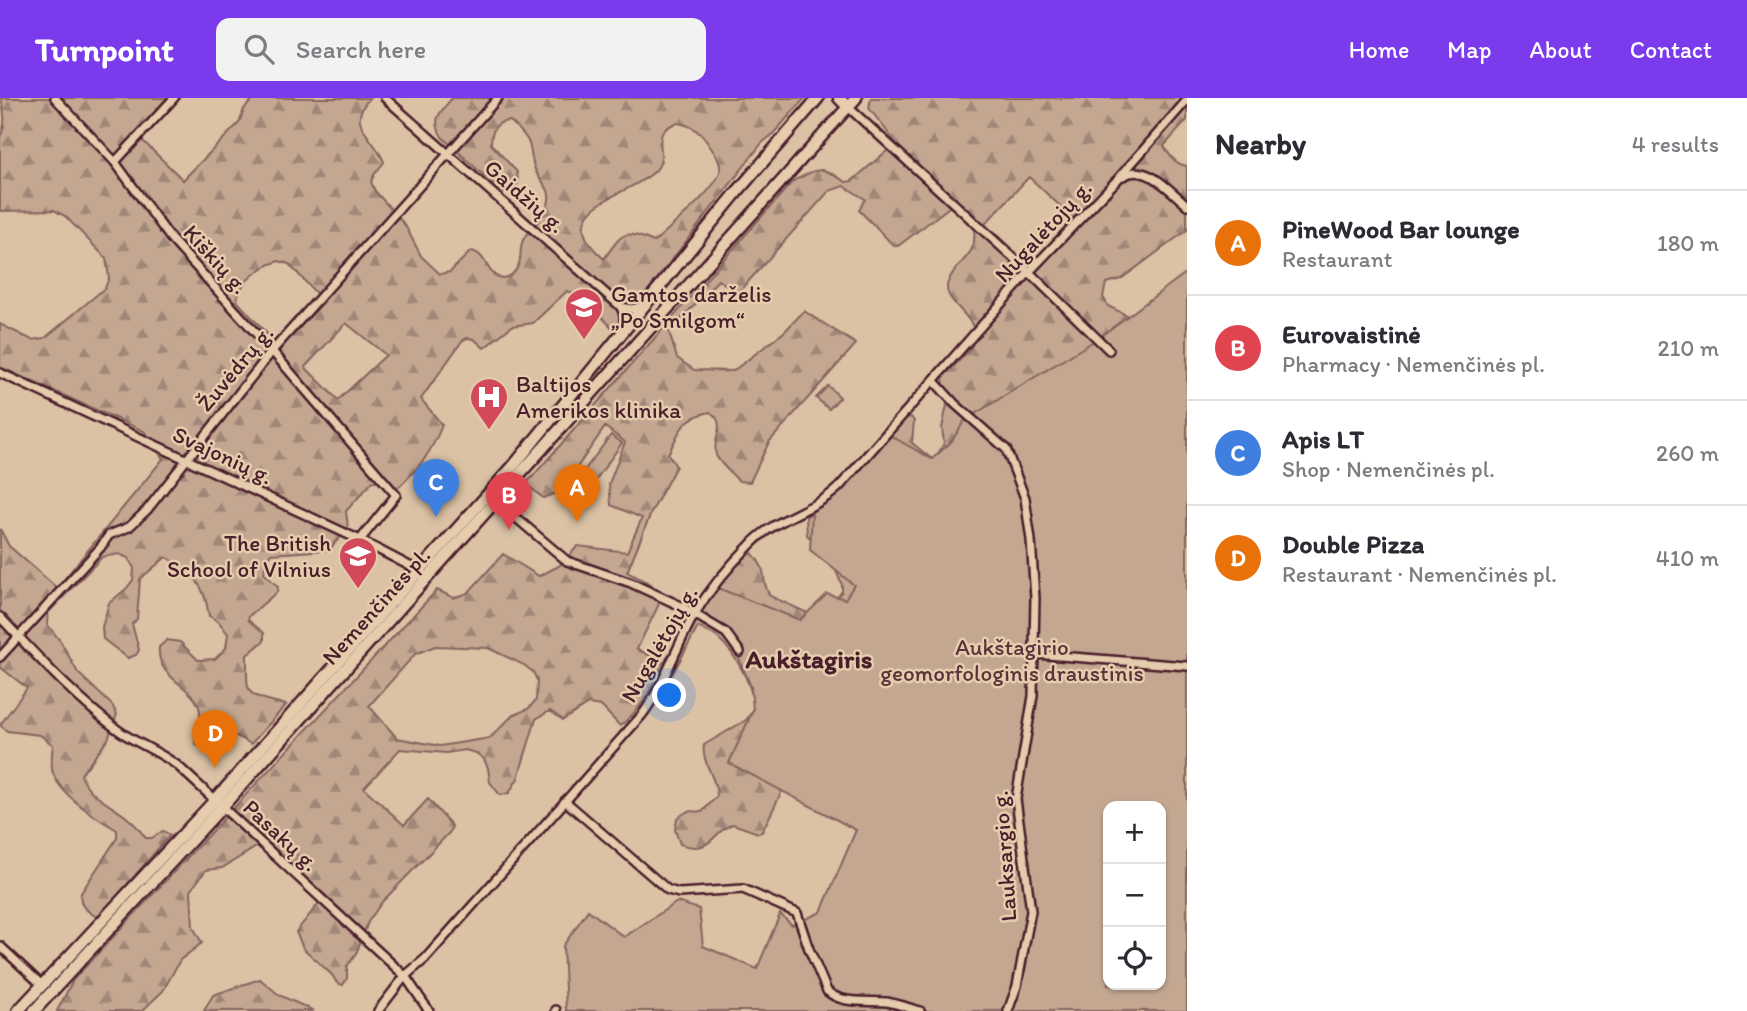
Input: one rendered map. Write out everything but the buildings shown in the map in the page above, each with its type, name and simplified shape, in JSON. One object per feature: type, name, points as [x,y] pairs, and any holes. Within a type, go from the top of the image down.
[{"type":"main road","name":"Nemenčinės pl.","points":[[34,1011],[424,573],[737,192],[818,98]]},
{"type":"main road","points":[[839,98],[848,107]]},
{"type":"main road","name":"Nemenčinės pl.","points":[[424,573],[495,500],[856,98]]},
{"type":"main road","name":"Nemenčinės pl.","points":[[18,1011],[218,804]]},
{"type":"street","name":"Kiškių g.","points":[[55,98],[115,162],[171,239],[396,495],[360,540]]},
{"type":"street","points":[[115,162],[174,98]]},
{"type":"street","name":"Gaidžių g.","points":[[385,98],[621,307]]},
{"type":"street","name":"Žuvėdrų g.","points":[[0,657],[109,535],[128,527],[147,510],[272,351],[498,98]]},
{"type":"street","name":"Nugalėtojų g.","points":[[378,1011],[405,975],[425,959],[652,701],[695,614],[720,578],[751,543],[776,524],[832,494],[1029,272],[1118,179],[1187,100]]},
{"type":"street","points":[[848,107],[1029,272],[1109,350]]},
{"type":"street","points":[[1118,179],[1129,172],[1143,172],[1187,205]]},
{"type":"street","points":[[621,307],[632,309],[645,306]]},
{"type":"street","points":[[621,307],[624,331]]},
{"type":"street","name":"Svajonių g.","points":[[0,373],[360,540],[424,573]]},
{"type":"street","name":"Lauksargio g.","points":[[934,381],[955,404],[1006,449],[1025,498],[1035,598],[1033,696],[1016,799],[1031,911],[1017,986],[1007,1011]]},
{"type":"street","points":[[495,500],[568,561],[631,583],[695,614],[726,633],[740,652]]},
{"type":"street","name":"Pasakų g.","points":[[0,617],[82,699],[118,730],[164,755],[405,975],[429,1011]]},
{"type":"street","points":[[1034,654],[1187,666]]},
{"type":"street","points":[[565,800],[668,890],[679,893],[743,889],[797,913],[808,949],[831,995],[847,1000],[893,1003],[920,1011]]},
{"type":"street","points":[[0,946],[43,986]]},
{"type":"green space","points":[[1,98],[168,98],[141,127],[143,141],[183,180],[239,123],[244,109],[254,98],[370,98],[360,115],[361,123],[384,162],[371,182],[375,191],[405,225],[421,256],[440,274],[450,272],[471,251],[480,256],[493,273],[502,278],[517,269],[523,240],[548,206],[548,192],[534,168],[528,141],[510,121],[495,128],[491,144],[517,172],[518,183],[512,191],[503,193],[442,137],[437,125],[438,116],[452,98],[805,98],[762,143],[616,332],[585,299],[567,291],[533,323],[512,326],[484,348],[474,339],[467,338],[462,341],[421,399],[442,425],[434,444],[413,473],[399,487],[373,481],[346,511],[348,528],[329,550],[271,554],[267,557],[264,573],[278,587],[277,592],[249,616],[248,620],[264,633],[264,641],[247,655],[247,680],[248,687],[255,696],[286,705],[251,744],[229,734],[203,748],[196,744],[195,736],[200,716],[197,702],[163,668],[159,647],[167,640],[180,642],[198,660],[215,659],[226,648],[228,634],[219,622],[209,616],[204,595],[196,580],[176,563],[166,557],[140,579],[137,619],[132,624],[139,650],[136,655],[128,658],[103,639],[102,627],[109,603],[133,580],[134,568],[128,558],[119,554],[102,557],[48,613],[47,624],[61,642],[78,673],[112,705],[117,714],[108,739],[81,775],[85,783],[96,796],[133,823],[146,838],[152,838],[163,831],[170,835],[98,918],[82,905],[81,893],[117,838],[117,830],[80,806],[63,790],[53,773],[53,745],[40,735],[7,731],[0,725],[27,688],[0,667],[0,529],[9,546],[57,588],[163,459],[144,431],[0,367],[0,324],[32,340],[45,338],[105,288],[109,278],[106,258],[65,216],[54,210],[0,211],[0,137],[4,122]],"holes":[[[676,123],[693,128],[704,138],[720,163],[717,178],[702,197],[654,242],[636,235],[624,236],[615,243],[604,259],[588,242],[584,227],[587,216],[597,206],[654,172],[661,158],[662,133]],[[279,261],[289,264],[324,302],[280,348],[237,301],[246,281]],[[346,323],[386,355],[338,400],[305,367]]]},
{"type":"green space","points":[[871,98],[1187,98],[1187,120],[1164,146],[1176,161],[1187,166],[1187,230],[1121,279],[1106,283],[1103,297],[1108,306],[1132,318],[1187,601],[789,777],[762,832],[733,824],[706,845],[691,847],[680,844],[675,830],[677,818],[688,811],[702,812],[717,796],[705,758],[704,745],[746,720],[753,710],[751,691],[737,661],[718,638],[698,627],[672,675],[660,670],[644,701],[620,726],[601,706],[588,704],[563,720],[550,711],[536,719],[518,778],[509,793],[500,795],[490,782],[484,759],[476,753],[465,750],[446,753],[400,749],[364,788],[404,825],[428,799],[452,826],[450,832],[382,902],[368,922],[356,954],[347,966],[347,978],[343,985],[337,983],[303,948],[296,932],[322,899],[321,894],[266,841],[222,868],[206,870],[191,890],[193,927],[202,943],[180,960],[163,991],[142,1011],[57,1011],[73,980],[437,590],[454,598],[468,593],[503,554],[539,576],[559,566],[578,546],[627,552],[642,518],[611,505],[609,484],[625,442],[605,427],[560,492],[543,498],[526,484],[793,181],[820,170],[846,182],[852,181],[896,143],[869,108]],"holes":[[[1029,177],[1075,220],[1033,263],[1026,262],[985,224]],[[844,186],[865,199],[859,210],[894,246],[898,246],[952,205],[974,230],[973,247],[948,282],[950,298],[969,320],[974,329],[974,338],[967,352],[943,377],[947,405],[942,428],[944,443],[936,458],[932,459],[912,443],[914,421],[911,417],[906,418],[846,485],[806,517],[807,535],[829,554],[842,585],[842,591],[823,616],[816,617],[770,596],[761,566],[752,553],[720,573],[664,663],[637,649],[659,604],[651,584],[627,572],[651,513],[676,466],[668,454],[679,432],[693,418],[710,412],[716,417],[719,427],[716,455],[739,481],[750,482],[769,442],[856,344],[804,311],[784,332],[733,371],[694,370],[677,358],[669,332],[718,280],[739,292],[829,191]],[[435,646],[488,648],[533,672],[537,680],[536,700],[528,709],[513,715],[490,738],[440,746],[397,738],[369,706],[415,654]]]},
{"type":"green space","name":"Aukštagirio geomorfologinis draustinis","points":[[1187,272],[1187,1011],[566,1011],[563,946],[588,910],[624,937],[677,902],[699,909],[703,946],[757,969],[780,914],[792,925],[821,912],[856,830],[729,763],[753,710],[751,687],[730,637],[695,614],[715,587],[800,620],[827,594],[845,599],[854,585],[810,550],[812,511],[831,499],[891,436],[932,459],[951,442],[965,420],[1097,339]]},
{"type":"green space","points":[[828,386],[840,397],[829,409],[816,398]]},
{"type":"green space","points":[[611,435],[622,443],[592,485],[580,476]]},
{"type":"green space","points":[[260,979],[279,995],[314,1011],[204,1011],[213,995]]},
{"type":"place","name":"Gamtos darželis „Po Smilgom“","points":[[584,341]]},
{"type":"place","name":"Baltijos Amerikos klinika","points":[[489,431]]},
{"type":"place","name":"Apis LT","points":[[436,517]]},
{"type":"place","name":"PineWood Bar lounge","points":[[577,522]]},
{"type":"place","name":"Eurovaistinė","points":[[509,530]]},
{"type":"place","name":"The British School of Vilnius","points":[[358,590]]},
{"type":"place","name":"Double Pizza","points":[[215,768]]},
{"type":"district","name":"Aukštagiris","points":[[809,659]]}]
